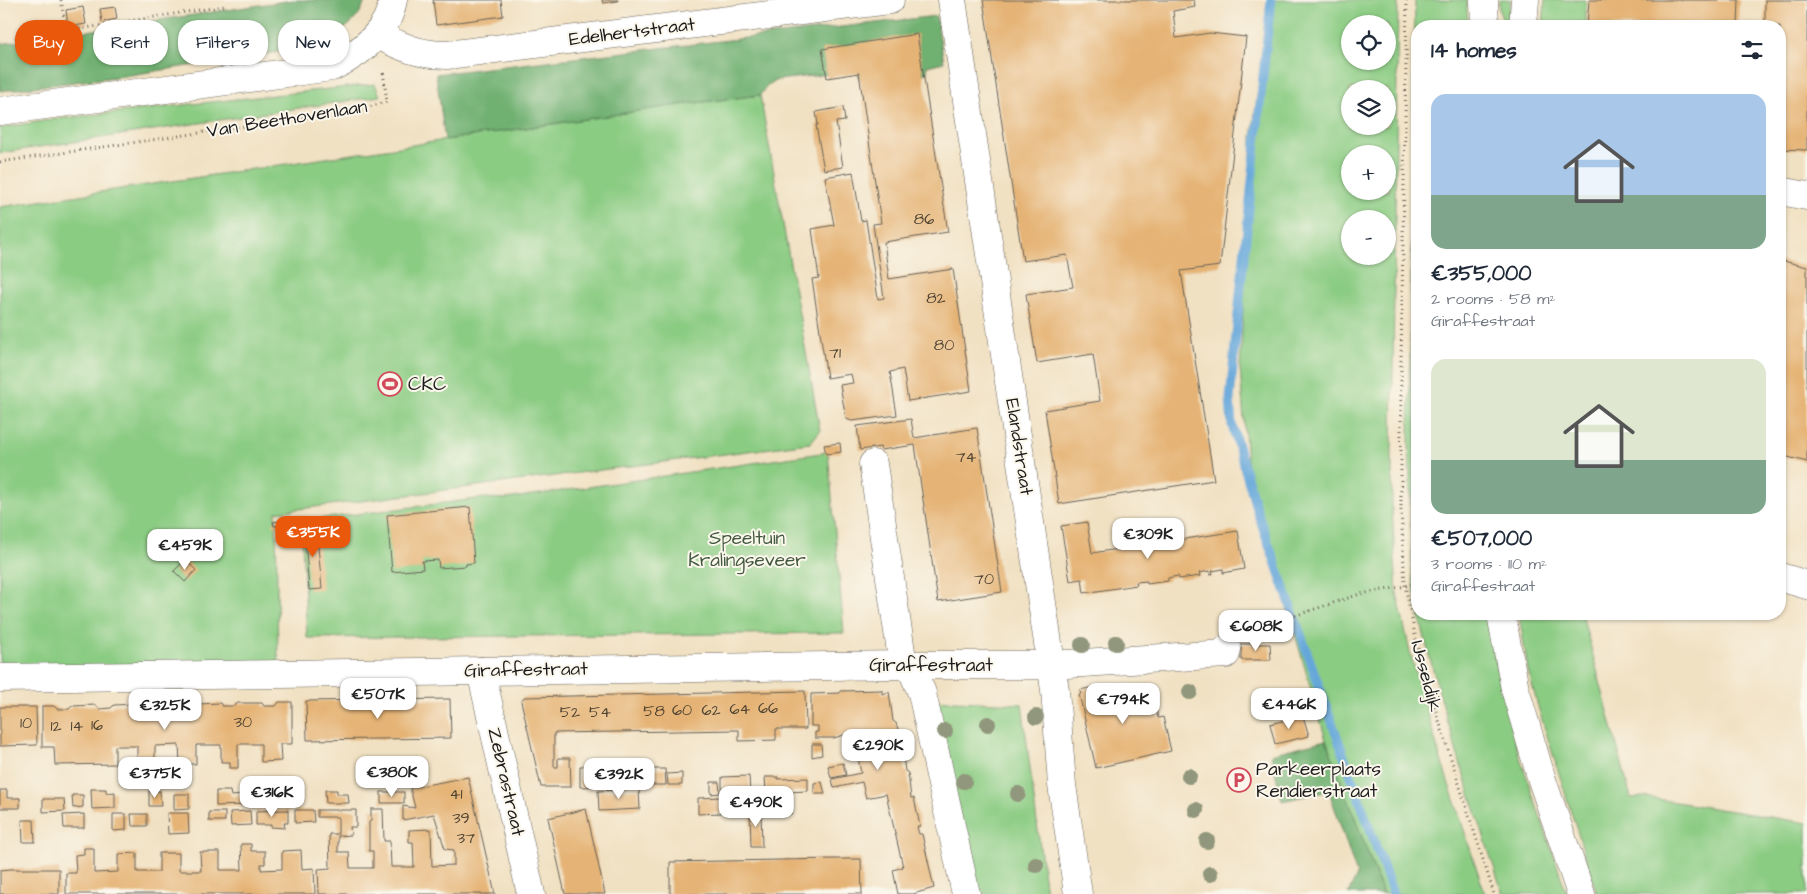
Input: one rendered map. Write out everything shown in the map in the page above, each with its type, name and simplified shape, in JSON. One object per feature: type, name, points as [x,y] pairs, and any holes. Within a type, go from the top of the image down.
[{"type":"street","points":[[0,111],[332,67],[353,57],[378,35],[391,14],[393,0]]},
{"type":"street","name":"Edelhertstraat","points":[[378,35],[408,50],[447,56],[890,0]]},
{"type":"street","name":"Elandstraat","points":[[952,0],[1056,690],[1062,785],[1078,894]]},
{"type":"street","points":[[1484,0],[1485,20]]},
{"type":"street","points":[[1523,20],[1525,0]]},
{"type":"street","points":[[1786,192],[1807,196]]},
{"type":"street","points":[[872,464],[906,665],[922,693],[966,894]]},
{"type":"street","points":[[1786,578],[1807,584]]},
{"type":"street","points":[[1502,620],[1515,689],[1542,780],[1581,894]]},
{"type":"street","name":"Giraffestraat","points":[[0,678],[906,665],[1051,665],[1226,654],[1227,649]]},
{"type":"street","name":"Zebrastraat","points":[[481,671],[531,894]]},
{"type":"path","points":[[61,0],[64,20]]},
{"type":"path","name":"IJsseldijk","points":[[1407,0],[1401,363],[1401,509],[1404,585],[1411,617]]},
{"type":"path","points":[[83,28],[225,6]]},
{"type":"path","name":"Van Beethovenlaan","points":[[0,162],[357,110],[387,102],[378,35]]},
{"type":"path","points":[[1276,622],[1360,594],[1411,584]]},
{"type":"path","name":"IJsseldijk","points":[[1412,620],[1434,705],[1494,894]]},
{"type":"green space","points":[[293,0],[365,0],[362,9],[349,25],[349,20],[278,20],[278,52],[268,54],[268,20],[178,20],[178,65],[195,65],[124,76],[0,91],[0,44],[15,42],[15,65],[83,65],[83,32],[93,30],[93,65],[168,65],[168,20],[160,20]]},
{"type":"green space","points":[[1269,0],[1398,0],[1396,148],[1396,145],[1341,145],[1341,200],[1395,200],[1395,210],[1341,210],[1341,265],[1394,265],[1392,509],[1397,593],[1410,652],[1440,757],[1485,894],[1383,894],[1326,740],[1248,474],[1240,368],[1252,137]]},
{"type":"green space","points":[[1415,0],[1467,0],[1468,20],[1415,20]]},
{"type":"green space","points":[[1499,0],[1511,0],[1507,20],[1503,20],[1499,11]]},
{"type":"green space","points":[[1545,0],[1586,0],[1586,20],[1543,20]]},
{"type":"green space","points":[[936,16],[944,62],[927,66],[927,73],[861,82],[857,71],[777,80],[768,85],[760,95],[679,105],[445,140],[436,74]]},
{"type":"green space","points":[[375,84],[380,96],[0,153],[0,128],[55,119]]},
{"type":"green space","points":[[760,95],[820,431],[810,443],[276,512],[278,663],[0,669],[0,207],[679,105]]},
{"type":"green space","points":[[1411,296],[1411,528],[1409,444]]},
{"type":"green space","name":"Speeltuin Kralingseveer","points":[[828,452],[844,633],[307,638],[301,521],[484,498],[506,499]]},
{"type":"green space","points":[[1421,620],[1488,620],[1493,651],[1518,752],[1567,894],[1503,894],[1447,720]]},
{"type":"green space","points":[[1520,620],[1584,620],[1631,798],[1644,797],[1807,823],[1807,894],[1597,894],[1528,670]]},
{"type":"green space","points":[[931,700],[1022,704],[1046,894],[974,894]]},
{"type":"green space","points":[[1326,740],[1383,894],[1348,894],[1357,875],[1329,791],[1282,801],[1271,754]]},
{"type":"building","points":[[433,0],[501,0],[503,16],[436,25]]},
{"type":"building","points":[[602,0],[618,0],[618,1],[603,3]]},
{"type":"building","points":[[983,0],[1194,0],[1195,7],[1173,11],[1176,38],[1210,33],[1246,37],[1220,266],[1181,271],[1214,480],[1059,504],[1045,410],[1100,401],[1093,354],[1037,363],[1026,294],[1073,287],[1067,255],[1023,261]]},
{"type":"building","points":[[1589,0],[1739,0],[1738,20],[1587,20]]},
{"type":"building","points":[[1765,0],[1807,0],[1807,150],[1786,149],[1786,20],[1765,20]]},
{"type":"building","points":[[83,7],[86,24],[83,24],[83,20],[67,20],[66,10]]},
{"type":"building","points":[[115,7],[117,19],[102,20],[100,9]]},
{"type":"building","points":[[917,34],[948,232],[884,242],[889,279],[953,269],[971,391],[908,401],[903,369],[890,372],[897,415],[852,421],[846,419],[840,385],[853,383],[851,374],[827,378],[812,279],[819,278],[812,229],[834,225],[825,177],[853,172],[861,221],[866,220],[878,299],[884,298],[873,224],[881,223],[859,73],[827,78],[822,49]]},
{"type":"building","points":[[843,107],[845,121],[836,122],[843,167],[824,170],[816,125],[818,125],[816,112]]},
{"type":"building","points":[[1786,262],[1807,267],[1807,462],[1786,457]]},
{"type":"building","points":[[911,419],[914,438],[977,428],[1002,592],[938,602],[915,445],[881,450],[880,447],[860,450],[857,426]]},
{"type":"building","points":[[840,443],[841,452],[826,454],[824,445]]},
{"type":"building","points":[[470,507],[474,563],[466,564],[466,566],[439,568],[438,560],[422,561],[423,569],[392,572],[387,515]]},
{"type":"building","points":[[280,521],[281,525],[274,526],[273,522]]},
{"type":"building","points":[[1087,522],[1092,553],[1238,531],[1244,569],[1223,573],[1223,569],[1212,571],[1213,574],[1210,575],[1210,571],[1199,573],[1200,576],[1179,579],[1178,576],[1168,578],[1168,581],[1147,584],[1147,581],[1136,582],[1137,585],[1084,593],[1082,579],[1070,581],[1061,526]]},
{"type":"building","points":[[316,525],[322,589],[309,590],[304,526]]},
{"type":"building","points":[[185,560],[196,570],[185,582],[174,571]]},
{"type":"building","points":[[1241,644],[1270,644],[1271,660],[1241,660]]},
{"type":"building","points":[[1121,685],[1125,694],[1132,692],[1132,689],[1151,685],[1158,718],[1163,717],[1171,751],[1096,768],[1079,694],[1081,694],[1080,690],[1098,686],[1099,690]]},
{"type":"building","points":[[882,690],[882,694],[889,692],[893,721],[896,723],[899,732],[897,735],[898,741],[901,743],[905,771],[908,773],[911,798],[914,798],[920,826],[917,827],[919,834],[922,834],[934,888],[913,894],[898,894],[893,870],[903,867],[886,794],[866,798],[862,782],[834,788],[832,779],[861,773],[853,732],[834,738],[815,738],[818,726],[811,726],[811,694]]},
{"type":"building","points":[[805,691],[806,729],[776,729],[776,740],[739,741],[739,730],[554,733],[554,767],[558,767],[558,758],[570,758],[571,787],[541,787],[521,701],[524,697]]},
{"type":"building","points":[[450,699],[451,738],[307,740],[306,701]]},
{"type":"building","points":[[279,702],[292,702],[292,744],[280,744],[281,761],[261,762],[261,744],[238,744],[238,768],[230,768],[230,762],[221,762],[221,745],[196,745],[196,764],[180,764],[179,745],[155,746],[155,763],[137,763],[137,746],[115,746],[115,764],[55,765],[54,747],[42,747],[42,706],[69,709],[72,706],[96,705],[99,709],[111,708],[114,705],[137,704],[140,708],[152,707],[155,704],[178,704],[181,707],[193,707],[197,704],[220,703],[222,706],[234,706],[238,703],[262,703],[264,706],[276,706]]},
{"type":"building","points":[[0,707],[36,707],[37,745],[0,746]]},
{"type":"building","points":[[1303,716],[1309,736],[1275,744],[1270,724]]},
{"type":"building","points":[[812,744],[821,744],[822,755],[812,757]]},
{"type":"building","points":[[843,763],[846,775],[831,778],[828,766]]},
{"type":"building","points":[[608,765],[609,786],[580,787],[580,766]]},
{"type":"building","points":[[640,769],[665,769],[666,785],[640,785]]},
{"type":"building","points":[[682,773],[682,785],[668,785],[667,774]]},
{"type":"building","points":[[749,776],[750,793],[722,794],[722,777]]},
{"type":"building","points":[[468,777],[495,894],[319,894],[318,869],[330,868],[329,834],[338,834],[338,817],[317,817],[317,810],[356,810],[356,827],[350,827],[351,835],[338,836],[338,852],[349,852],[350,868],[373,868],[373,851],[369,851],[371,809],[383,809],[384,841],[390,841],[391,867],[414,867],[413,842],[409,842],[409,830],[431,829],[432,866],[454,865],[454,850],[445,849],[434,814],[403,820],[403,806],[415,808],[410,788]]},
{"type":"building","points":[[765,777],[778,777],[778,779],[808,778],[808,791],[766,793]]},
{"type":"building","points":[[711,782],[719,782],[720,793],[711,794]]},
{"type":"building","points":[[822,782],[825,794],[814,794],[814,783]]},
{"type":"building","points":[[91,789],[106,789],[106,793],[115,792],[115,808],[92,809]]},
{"type":"building","points":[[639,789],[640,809],[599,811],[598,791]]},
{"type":"building","points":[[0,790],[7,790],[7,798],[20,798],[20,808],[0,808]]},
{"type":"building","points":[[273,790],[283,790],[283,804],[273,804]]},
{"type":"building","points":[[325,790],[337,790],[337,794],[348,794],[349,803],[326,803]]},
{"type":"building","points":[[149,791],[160,791],[161,806],[149,806]]},
{"type":"building","points":[[216,791],[230,791],[231,796],[244,795],[244,805],[216,806]]},
{"type":"building","points":[[381,792],[404,792],[404,803],[381,803]]},
{"type":"building","points":[[174,794],[189,794],[189,809],[174,810]]},
{"type":"building","points":[[72,795],[83,795],[83,807],[73,808]]},
{"type":"building","points":[[721,797],[721,813],[698,814],[698,798]]},
{"type":"building","points":[[780,798],[791,798],[791,814],[780,815]]},
{"type":"building","points":[[43,799],[64,799],[65,811],[43,812]]},
{"type":"building","points":[[586,809],[605,894],[565,894],[548,818]]},
{"type":"building","points":[[288,810],[288,823],[284,823],[285,828],[271,827],[271,825],[256,825],[256,811]]},
{"type":"building","points":[[295,810],[313,810],[314,822],[295,823]]},
{"type":"building","points":[[750,810],[761,810],[762,847],[751,847]]},
{"type":"building","points":[[250,811],[251,825],[231,826],[230,812]]},
{"type":"building","points":[[209,812],[225,812],[225,821],[209,821]]},
{"type":"building","points":[[167,813],[188,813],[189,833],[168,834]]},
{"type":"building","points":[[84,814],[84,828],[64,828],[63,815]]},
{"type":"building","points":[[113,814],[126,814],[126,830],[113,831]]},
{"type":"building","points":[[131,814],[147,814],[147,826],[132,826]]},
{"type":"building","points":[[22,820],[34,820],[35,842],[23,842]]},
{"type":"building","points":[[241,844],[251,844],[251,851],[265,851],[265,864],[261,864],[261,870],[282,869],[282,851],[301,850],[302,869],[314,868],[315,894],[66,894],[66,873],[76,873],[75,855],[84,854],[84,848],[94,848],[94,873],[118,872],[118,854],[137,853],[137,872],[159,872],[159,853],[179,853],[179,871],[201,871],[200,852],[220,852],[220,870],[242,870]]},
{"type":"building","points":[[861,859],[862,894],[670,894],[670,862]]},
{"type":"building","points":[[59,869],[59,894],[0,894],[0,870]]},
{"type":"waterway","points":[[1271,0],[1230,399],[1232,425],[1257,511],[1393,894]]},
{"type":"place","name":"CKC","points":[[390,384]]},
{"type":"place","name":"Parkeerplaats Rendierstraat","points":[[1239,780]]}]
